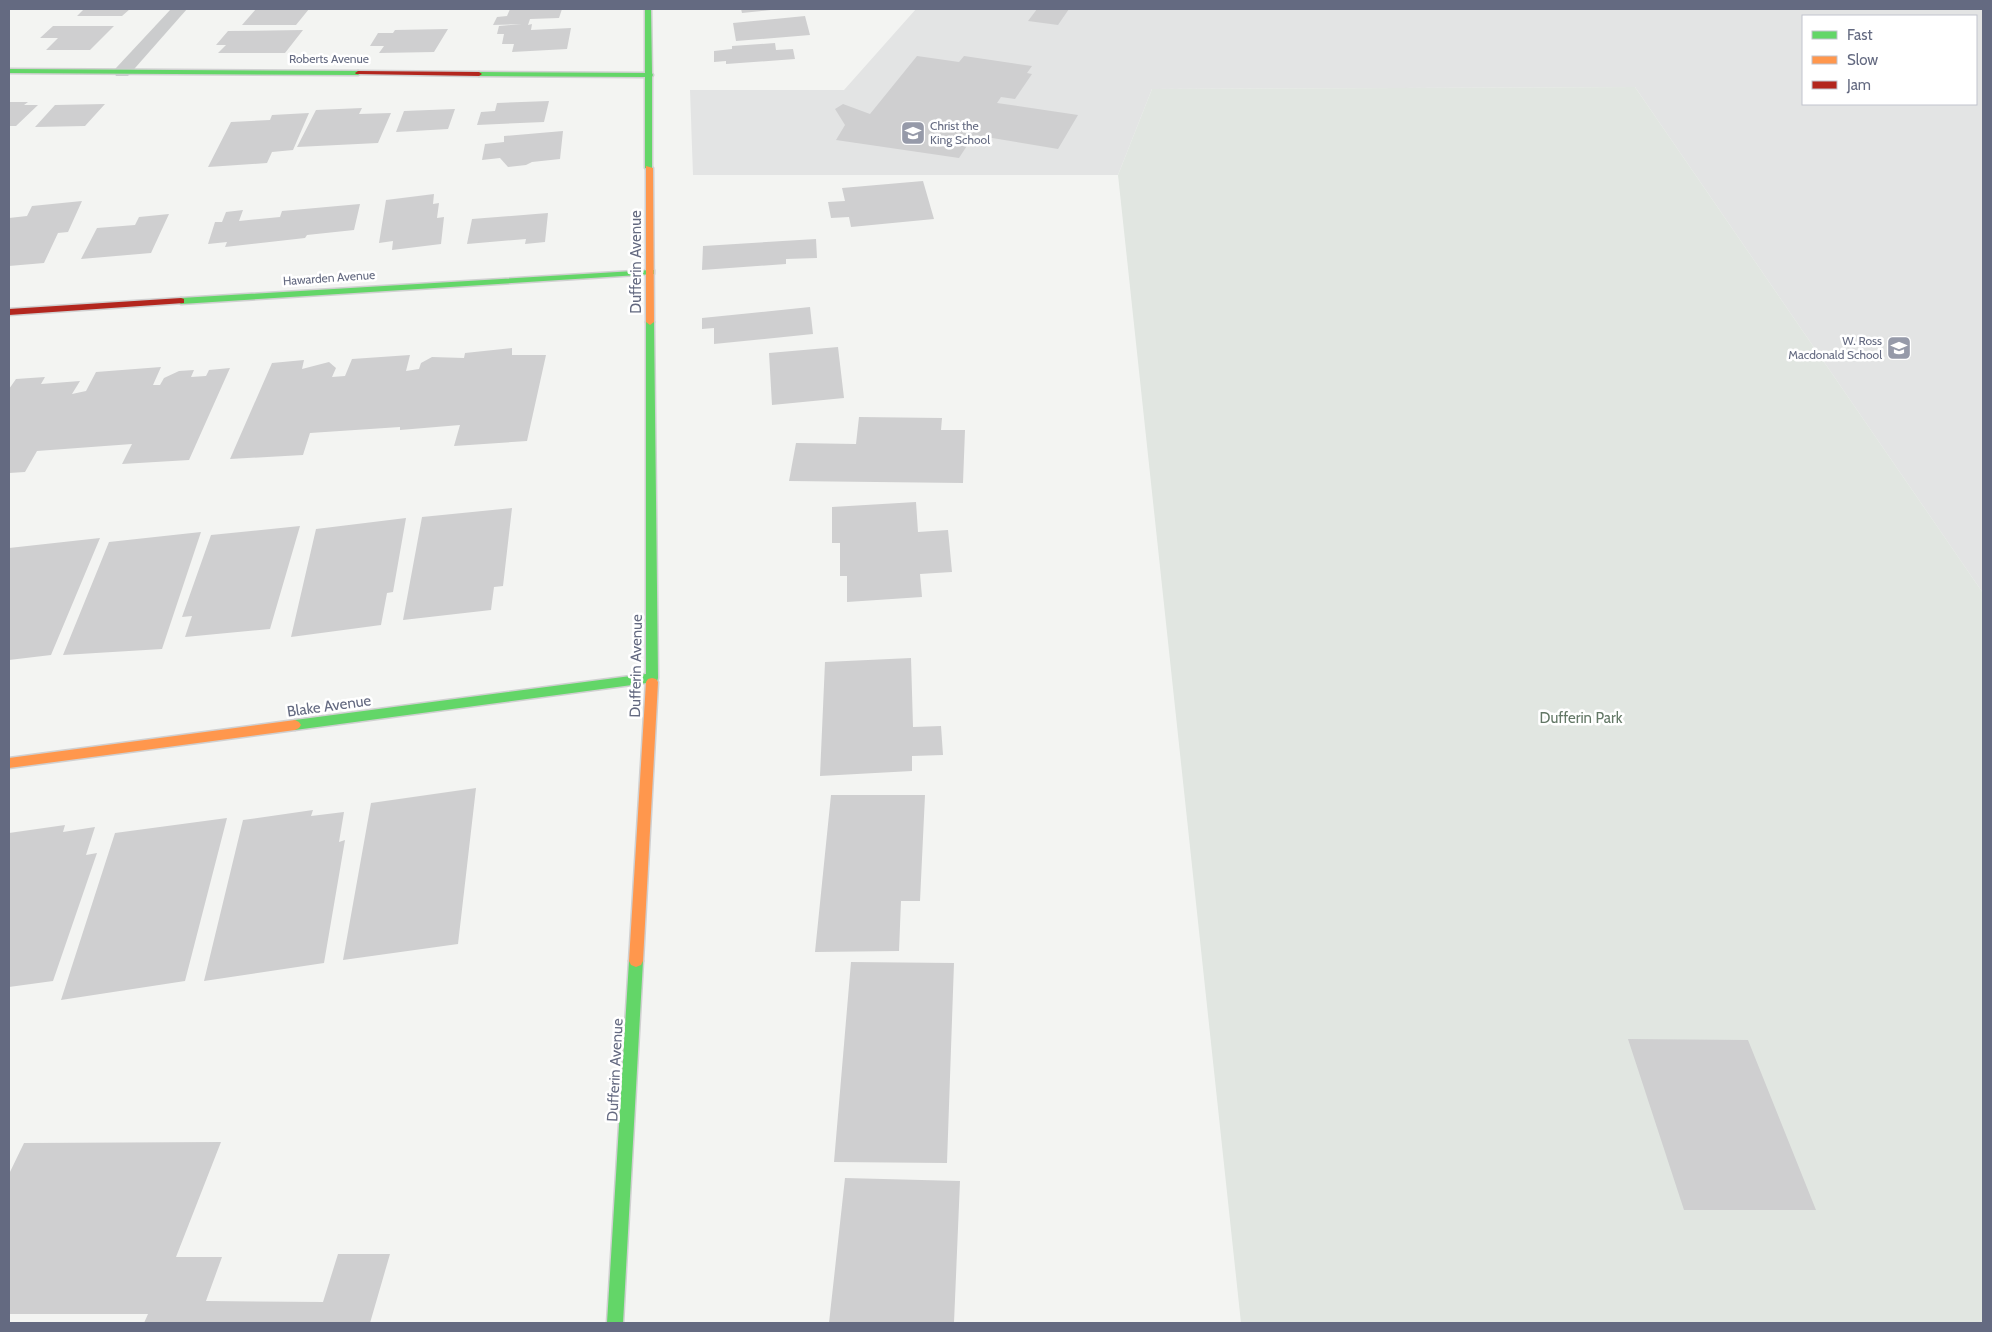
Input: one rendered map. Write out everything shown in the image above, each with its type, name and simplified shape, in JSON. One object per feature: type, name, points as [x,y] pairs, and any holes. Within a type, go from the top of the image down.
[{"type":"street","points":[[122,72],[179,9]]},
{"type":"street","name":"Dufferin Avenue","points":[[615,1323],[652,678],[650,75],[648,9]]},
{"type":"street","name":"Roberts Avenue","points":[[9,71],[650,75]]},
{"type":"street","name":"Hawarden Avenue","points":[[9,312],[651,272]]},
{"type":"street","name":"Blake Avenue","points":[[9,763],[652,678]]},
{"type":"shaded area","points":[[916,9],[1983,9],[1983,593],[1635,87],[1152,89],[1118,175],[693,175],[690,90],[844,90]]},
{"type":"green space","name":"Dufferin Park","points":[[1635,87],[1983,593],[1983,1323],[1241,1323],[1118,175],[1152,89]]},
{"type":"building","points":[[84,9],[130,9],[122,16],[77,16]]},
{"type":"building","points":[[256,9],[309,9],[296,25],[242,25]]},
{"type":"building","points":[[510,9],[562,9],[559,18],[530,19],[528,25],[532,24],[531,30],[571,28],[567,49],[512,52],[514,44],[502,44],[504,34],[497,34],[499,26],[522,24],[493,25],[497,17],[507,16]]},
{"type":"building","points":[[741,9],[771,9],[771,10],[742,13]]},
{"type":"building","points":[[1037,9],[1069,9],[1058,25],[1028,21]]},
{"type":"building","points":[[805,16],[810,35],[736,41],[733,23]]},
{"type":"building","points":[[53,26],[114,26],[90,50],[46,50],[58,38],[40,38]]},
{"type":"building","points":[[448,29],[434,52],[379,53],[384,46],[370,46],[378,33],[393,33],[395,30]]},
{"type":"building","points":[[303,30],[285,53],[218,53],[226,45],[216,45],[228,31]]},
{"type":"building","points":[[775,43],[776,50],[793,49],[795,59],[726,64],[726,61],[714,62],[714,51],[732,49],[732,46]]},
{"type":"building","points":[[917,56],[959,62],[964,56],[1032,66],[1027,73],[1032,74],[1015,99],[1001,97],[997,103],[1078,115],[1058,149],[974,135],[959,158],[836,140],[845,125],[835,109],[843,104],[870,114]]},
{"type":"building","points":[[549,101],[544,122],[477,125],[481,112],[495,111],[497,103]]},
{"type":"building","points":[[9,102],[28,102],[24,105],[38,105],[16,126],[9,126]]},
{"type":"building","points":[[105,104],[85,126],[35,127],[55,105]]},
{"type":"building","points":[[362,108],[359,114],[391,113],[378,143],[297,147],[316,110]]},
{"type":"building","points":[[455,109],[448,129],[396,132],[404,111]]},
{"type":"building","points":[[309,113],[293,150],[272,152],[267,163],[208,167],[231,122],[270,120],[272,115]]},
{"type":"building","points":[[563,131],[560,159],[508,167],[500,158],[482,160],[485,144],[504,142],[504,136]]},
{"type":"building","points":[[923,181],[934,219],[851,227],[849,217],[831,218],[828,202],[845,201],[842,188]]},
{"type":"building","points":[[434,194],[433,204],[439,203],[437,218],[444,217],[441,244],[392,250],[393,241],[379,243],[386,200]]},
{"type":"building","points":[[82,201],[68,232],[58,233],[44,263],[9,266],[9,218],[27,216],[32,206]]},
{"type":"building","points":[[360,204],[354,230],[307,235],[305,238],[225,247],[227,242],[208,244],[215,222],[222,222],[226,212],[243,210],[239,221],[280,217],[282,211]]},
{"type":"building","points":[[548,213],[545,242],[525,244],[526,239],[467,244],[472,219]]},
{"type":"building","points":[[169,214],[151,253],[81,259],[97,228],[135,225],[139,217]]},
{"type":"building","points":[[816,239],[817,258],[786,259],[786,264],[702,270],[703,246]]},
{"type":"building","points":[[810,307],[813,334],[714,344],[714,328],[702,329],[702,318]]},
{"type":"building","points":[[838,347],[844,398],[772,405],[769,353]]},
{"type":"building","points":[[512,348],[512,355],[546,355],[527,441],[454,446],[460,425],[400,430],[400,427],[310,433],[303,455],[230,459],[272,363],[304,360],[302,369],[329,362],[336,368],[332,377],[345,376],[352,359],[410,355],[406,371],[419,369],[421,363],[432,357],[464,358],[465,353]]},
{"type":"building","points":[[161,367],[153,385],[160,385],[164,378],[179,371],[194,370],[191,377],[206,376],[209,370],[230,368],[189,460],[122,464],[132,444],[37,451],[25,472],[9,473],[9,389],[16,379],[45,377],[41,384],[80,381],[72,394],[86,391],[96,372]]},
{"type":"building","points":[[859,417],[942,418],[941,430],[965,430],[963,483],[789,481],[796,443],[856,444]]},
{"type":"building","points":[[916,502],[918,532],[948,530],[952,572],[920,574],[922,597],[847,602],[847,576],[840,576],[840,543],[832,543],[832,507]]},
{"type":"building","points":[[512,508],[503,586],[494,587],[491,610],[403,620],[422,517]]},
{"type":"building","points":[[406,518],[393,592],[387,593],[381,625],[291,637],[316,529]]},
{"type":"building","points":[[300,526],[270,629],[185,637],[192,616],[182,617],[211,535]]},
{"type":"building","points":[[201,532],[162,649],[63,655],[109,542]]},
{"type":"building","points":[[100,538],[51,655],[9,660],[9,548]]},
{"type":"building","points":[[911,658],[913,727],[941,726],[943,755],[912,756],[912,771],[820,776],[825,662]]},
{"type":"building","points":[[476,788],[458,944],[343,960],[371,803]]},
{"type":"building","points":[[831,795],[925,795],[920,901],[901,901],[899,951],[815,952]]},
{"type":"building","points":[[313,810],[311,816],[344,812],[339,842],[345,840],[324,963],[204,981],[243,820]]},
{"type":"building","points":[[227,818],[185,981],[61,1000],[115,833]]},
{"type":"building","points":[[65,825],[63,832],[95,827],[86,855],[97,853],[53,981],[9,987],[9,833]]},
{"type":"building","points":[[851,962],[954,963],[947,1163],[834,1162]]},
{"type":"building","points":[[1628,1039],[1748,1040],[1816,1210],[1684,1210]]},
{"type":"building","points":[[221,1142],[176,1257],[222,1257],[206,1301],[323,1302],[338,1254],[390,1254],[370,1323],[144,1323],[148,1314],[9,1314],[9,1174],[24,1143]]},
{"type":"building","points":[[845,1178],[960,1181],[954,1323],[829,1323]]},
{"type":"traffic: fast","points":[[648,9],[649,168]]},
{"type":"traffic: fast","points":[[9,71],[358,73]]},
{"type":"traffic: fast","points":[[479,74],[650,75]]},
{"type":"traffic: fast","points":[[181,301],[651,272]]},
{"type":"traffic: fast","points":[[650,322],[652,682]]},
{"type":"traffic: fast","points":[[295,725],[652,678]]},
{"type":"traffic: fast","points":[[615,1323],[636,961]]},
{"type":"traffic: slow","points":[[649,168],[650,322]]},
{"type":"traffic: slow","points":[[636,961],[652,682]]},
{"type":"traffic: slow","points":[[9,763],[295,725]]},
{"type":"traffic: jam","points":[[358,73],[479,74]]},
{"type":"traffic: jam","points":[[9,312],[181,301]]},
{"type":"place","name":"Christ the King School","points":[[913,133]]},
{"type":"place","name":"W. Ross Macdonald School","points":[[1899,348]]}]
